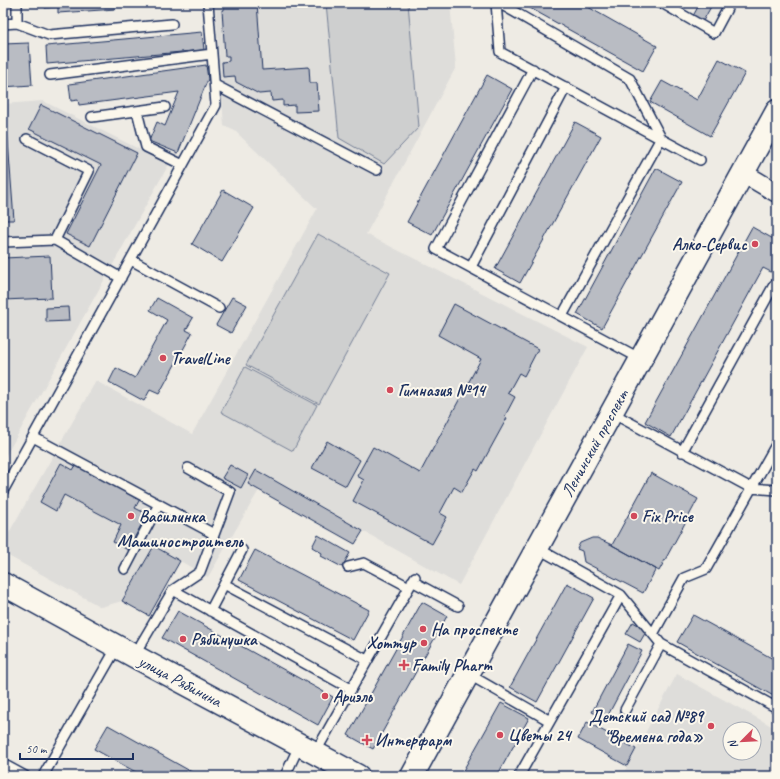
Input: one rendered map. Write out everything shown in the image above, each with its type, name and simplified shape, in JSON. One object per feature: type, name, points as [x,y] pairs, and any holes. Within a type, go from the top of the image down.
[{"type":"main road","name":"Ленинский проспект","points":[[412,776],[777,111]]},
{"type":"main road","name":"улица Рябинина","points":[[3,584],[358,776]]},
{"type":"street","points":[[743,173],[777,193]]},
{"type":"lane","points":[[17,3],[17,23]]},
{"type":"lane","points":[[3,491],[216,106],[208,3]]},
{"type":"lane","points":[[497,3],[500,52],[700,160]]},
{"type":"lane","points":[[497,3],[630,79],[660,138]]},
{"type":"lane","points":[[662,3],[714,33],[730,3]]},
{"type":"lane","points":[[3,24],[17,23],[49,36],[172,24]]},
{"type":"lane","points":[[50,76],[212,54]]},
{"type":"lane","points":[[533,69],[436,249],[641,359]]},
{"type":"lane","points":[[215,85],[377,170]]},
{"type":"lane","points":[[471,267],[566,87]]},
{"type":"lane","points":[[92,117],[165,106]]},
{"type":"lane","points":[[138,110],[146,147],[183,165]]},
{"type":"lane","points":[[562,316],[660,138]]},
{"type":"lane","points":[[27,139],[89,171],[55,240]]},
{"type":"lane","points":[[3,242],[55,240],[121,278]]},
{"type":"lane","points":[[131,260],[218,308]]},
{"type":"lane","points":[[682,452],[774,286],[777,287]]},
{"type":"lane","points":[[612,413],[751,488],[777,490]]},
{"type":"lane","points":[[33,437],[214,534]]},
{"type":"lane","points":[[653,634],[684,578],[706,569],[777,443]]},
{"type":"lane","points":[[43,776],[125,651],[173,590],[200,572],[230,492],[188,468]]},
{"type":"lane","points":[[125,569],[159,504]]},
{"type":"lane","points":[[537,548],[622,595],[661,644],[777,708]]},
{"type":"lane","points":[[210,611],[242,550]]},
{"type":"lane","points":[[348,567],[364,563],[412,582],[458,606]]},
{"type":"lane","points":[[285,776],[308,748],[351,688],[412,582]]},
{"type":"lane","points":[[224,584],[367,660]]},
{"type":"lane","points":[[173,590],[351,688]]},
{"type":"lane","points":[[519,776],[622,595]]},
{"type":"lane","points":[[625,710],[661,644]]},
{"type":"lane","points":[[468,674],[550,720]]},
{"type":"lane","points":[[3,764],[25,776]]},
{"type":"shaded area","points":[[215,3],[450,3],[456,67],[366,234],[588,347],[459,585],[256,471],[259,490],[208,577],[154,546],[122,601],[101,607],[3,553],[3,543],[96,381],[192,434],[317,209],[235,131],[224,126]]},
{"type":"shaded area","points":[[326,3],[408,3],[419,127],[384,164],[339,138]]},
{"type":"shaded area","points":[[43,101],[169,164],[3,461],[3,104]]},
{"type":"shaded area","points":[[318,234],[390,273],[319,404],[246,365]]},
{"type":"shaded area","points":[[245,367],[317,405],[293,451],[221,412]]},
{"type":"shaded area","name":"Детский сад №89 “Времена года»","points":[[677,674],[777,729],[777,776],[622,776]]},
{"type":"building","points":[[44,3],[132,3],[132,5],[115,6],[116,9],[58,13],[58,7],[45,8]]},
{"type":"building","points":[[218,3],[257,3],[262,70],[309,67],[310,83],[317,83],[319,111],[295,112],[295,105],[283,106],[283,100],[272,101],[271,93],[259,94],[236,82],[235,76],[223,77],[222,62],[229,61],[229,56],[225,56],[222,10],[224,10],[224,4]]},
{"type":"building","points":[[521,3],[581,3],[657,46],[643,71]]},
{"type":"building","points":[[700,3],[713,3],[703,21],[693,16]]},
{"type":"building","points":[[202,32],[204,50],[47,64],[46,46]]},
{"type":"building","points":[[29,43],[32,85],[3,87],[3,44]]},
{"type":"building","points":[[719,59],[745,73],[710,136],[650,102],[662,81],[697,100]]},
{"type":"building","points":[[206,65],[208,79],[178,153],[149,141],[157,122],[165,126],[179,92],[79,105],[78,100],[71,101],[69,84]]},
{"type":"building","points":[[487,75],[512,89],[432,235],[407,222]]},
{"type":"building","points":[[41,105],[137,153],[90,246],[66,234],[101,165],[29,129]]},
{"type":"building","points":[[6,115],[14,220],[3,220],[3,116]]},
{"type":"building","points":[[575,122],[601,136],[520,283],[495,269]]},
{"type":"building","points":[[656,168],[682,182],[602,328],[577,314]]},
{"type":"building","points":[[223,190],[254,208],[222,262],[192,244]]},
{"type":"building","points":[[752,227],[777,241],[777,275],[763,268],[671,437],[645,422]]},
{"type":"building","points":[[50,256],[52,298],[3,300],[3,258]]},
{"type":"building","points":[[232,297],[247,305],[231,333],[216,325]]},
{"type":"building","name":"TravelLine","points":[[157,298],[193,318],[186,330],[192,333],[159,394],[150,390],[144,401],[109,382],[116,368],[135,378],[167,320],[150,310]]},
{"type":"building","points":[[454,304],[538,349],[524,376],[519,373],[508,393],[515,397],[505,416],[507,418],[478,471],[475,469],[462,492],[454,487],[440,513],[447,517],[432,544],[353,501],[364,480],[357,476],[373,447],[420,473],[481,359],[438,335]]},
{"type":"building","points":[[68,307],[69,321],[46,322],[46,308]]},
{"type":"building","points":[[327,441],[360,460],[346,486],[312,468]]},
{"type":"building","points":[[61,463],[73,470],[76,465],[140,499],[135,508],[147,514],[128,550],[113,542],[121,525],[64,495],[56,511],[40,502]]},
{"type":"building","points":[[230,465],[248,475],[241,488],[222,478]]},
{"type":"building","points":[[256,470],[363,531],[355,544],[248,484]]},
{"type":"building","points":[[651,473],[698,499],[659,571],[612,545]]},
{"type":"building","points":[[318,535],[350,553],[342,567],[321,556],[322,553],[312,547]]},
{"type":"building","points":[[592,538],[597,538],[612,545],[656,569],[643,593],[584,562],[582,551],[577,549],[580,543]]},
{"type":"building","points":[[154,546],[180,561],[149,616],[122,601]]},
{"type":"building","points":[[255,550],[369,610],[353,640],[239,580]]},
{"type":"building","points":[[567,583],[594,598],[537,702],[510,687]]},
{"type":"building","points":[[422,602],[447,616],[373,749],[348,735]]},
{"type":"building","points":[[178,611],[333,697],[318,725],[162,638]]},
{"type":"building","points":[[693,615],[777,661],[777,698],[677,642]]},
{"type":"building","points":[[633,622],[647,630],[640,642],[626,634]]},
{"type":"building","points":[[628,644],[642,651],[606,719],[592,712]]},
{"type":"building","points":[[501,703],[529,718],[497,776],[460,776]]},
{"type":"building","points":[[587,722],[636,749],[627,766],[578,739]]},
{"type":"building","points":[[108,725],[199,776],[143,776],[94,749]]},
{"type":"place","name":"Алко-Сервис","points":[[755,244]]},
{"type":"place","name":"TravelLine","points":[[163,358]]},
{"type":"place","name":"Гимназия №14","points":[[390,390]]},
{"type":"place","name":"Василинка","points":[[131,516]]},
{"type":"place","name":"Fix Price","points":[[634,516]]},
{"type":"place","name":"На проспекте","points":[[423,629]]},
{"type":"place","name":"Рябинушка","points":[[183,639]]},
{"type":"place","name":"Хоттур","points":[[424,643]]},
{"type":"place","name":"Family Pharm","points":[[404,665]]},
{"type":"place","name":"Ариэль","points":[[325,696]]},
{"type":"place","name":"Детский сад №89 “Времена года»","points":[[711,726]]},
{"type":"place","name":"Цветы 24","points":[[500,735]]},
{"type":"place","name":"Интерфарм","points":[[367,740]]},
{"type":"district","name":"Машиностроитель","points":[[180,541]]}]
